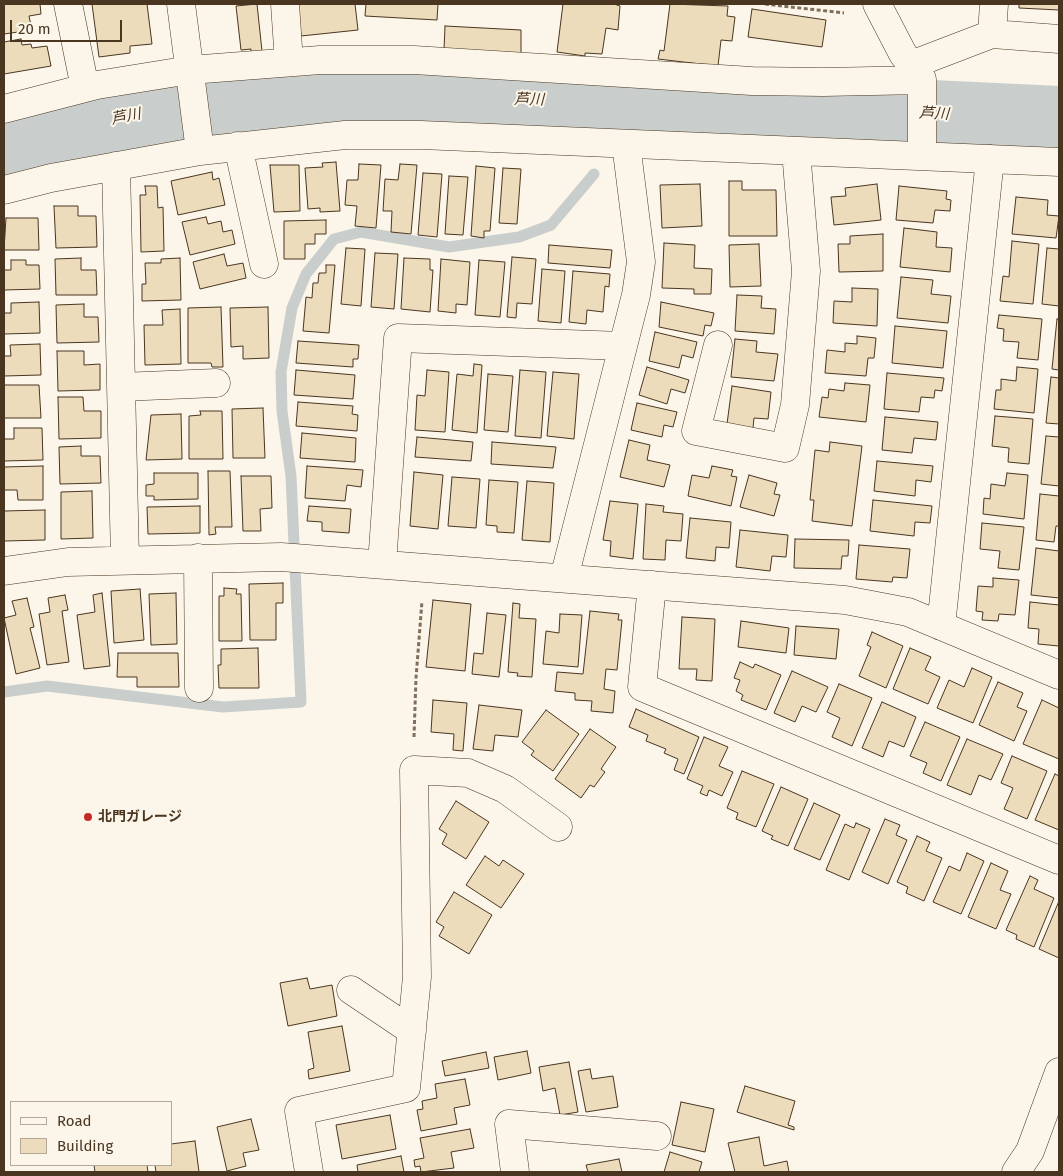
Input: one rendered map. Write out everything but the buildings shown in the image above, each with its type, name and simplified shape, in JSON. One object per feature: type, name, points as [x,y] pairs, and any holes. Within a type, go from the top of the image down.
[{"type":"street","points":[[68,4],[85,88]]},
{"type":"street","points":[[181,4],[200,151]]},
{"type":"street","points":[[285,4],[289,62]]},
{"type":"street","points":[[992,34],[994,4]]},
{"type":"street","points":[[880,10],[902,54],[917,72],[922,156]]},
{"type":"street","points":[[4,108],[85,88],[190,70],[289,62],[414,60],[752,81],[823,82],[917,72],[992,34],[1059,39]]},
{"type":"street","points":[[4,190],[51,178],[200,151],[345,135],[421,135],[1059,162]]},
{"type":"street","points":[[564,578],[636,294],[641,262],[626,144]]},
{"type":"street","points":[[238,146],[264,264]]},
{"type":"street","points":[[718,346],[696,431],[785,448],[795,405],[806,271],[796,151]]},
{"type":"street","points":[[941,626],[990,159]]},
{"type":"street","points":[[116,166],[125,560]]},
{"type":"street","points":[[382,564],[398,338],[623,346]]},
{"type":"street","points":[[121,387],[216,383]]},
{"type":"street","points":[[4,571],[68,562],[198,558],[312,558],[845,600],[908,612],[1059,675]]},
{"type":"street","points":[[198,558],[199,688]]},
{"type":"street","points":[[652,585],[642,687],[1059,860]]},
{"type":"street","points":[[309,1172],[299,1111],[406,1088],[417,977],[414,770],[468,773],[505,789],[558,827]]},
{"type":"street","points":[[351,990],[412,1031]]},
{"type":"street","points":[[1016,1172],[1030,1151],[1059,1072]]},
{"type":"street","points":[[515,1172],[509,1124],[657,1136]]},
{"type":"path","points":[[765,4],[880,10]]},
{"type":"path","points":[[414,728],[425,567]]},
{"type":"waterway","name":"芦川","points":[[4,146],[130,115],[320,96],[696,103],[1059,120]]},
{"type":"waterway","points":[[4,692],[47,686],[223,707],[301,702],[291,476],[282,411],[281,372],[292,308],[306,274],[334,239],[361,232],[449,247],[519,237],[551,225],[594,174]]},
{"type":"place","name":"北門ガレージ","points":[[88,817]]}]
